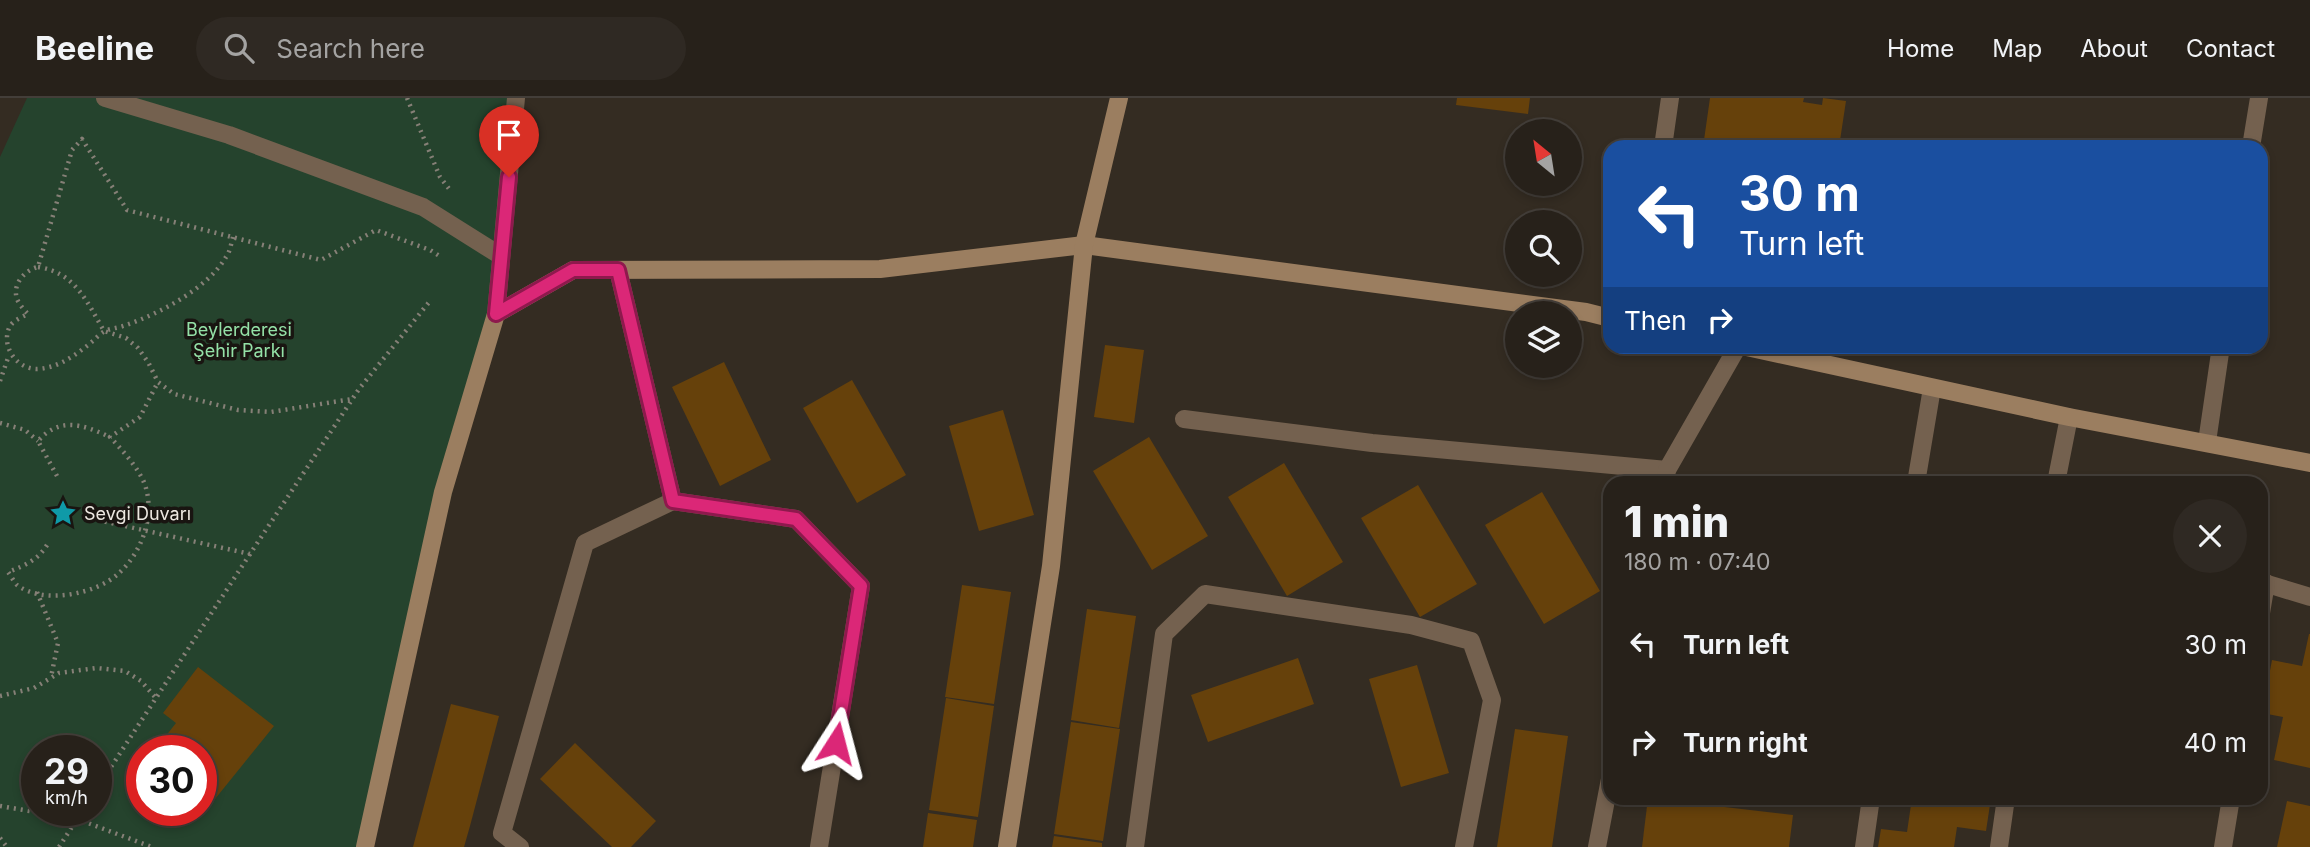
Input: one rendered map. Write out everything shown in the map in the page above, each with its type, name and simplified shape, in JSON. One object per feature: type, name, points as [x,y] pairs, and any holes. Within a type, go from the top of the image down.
[{"type":"main road","points":[[1007,847],[1051,566],[1084,245],[1119,98]]},
{"type":"main road","points":[[365,847],[443,492],[496,314],[573,270],[880,269],[1084,245],[1603,316]]},
{"type":"main road","points":[[1777,354],[2069,417],[2310,463]]},
{"type":"street","points":[[105,98],[229,135],[423,207],[501,256]]},
{"type":"street","points":[[496,314],[516,98]]},
{"type":"street","points":[[1664,140],[1670,98]]},
{"type":"street","points":[[2252,140],[2259,98]]},
{"type":"street","points":[[618,270],[673,501]]},
{"type":"street","points":[[1667,476],[1735,354]]},
{"type":"street","points":[[2207,442],[2220,354]]},
{"type":"street","points":[[1917,476],[1932,388]]},
{"type":"street","points":[[2057,476],[2069,417]]},
{"type":"street","points":[[1184,419],[1657,476]]},
{"type":"street","points":[[520,847],[502,832],[585,543],[673,501],[796,519],[861,586],[819,847]]},
{"type":"street","points":[[2268,584],[2310,597]]},
{"type":"street","points":[[1135,847],[1164,634],[1205,594],[1411,625],[1471,641],[1492,701],[1464,847]]},
{"type":"street","points":[[1597,847],[1605,805]]},
{"type":"street","points":[[1864,847],[1870,805]]},
{"type":"street","points":[[1998,847],[2005,805]]},
{"type":"street","points":[[2223,847],[2230,805]]},
{"type":"path","points":[[407,98],[440,177],[457,199]]},
{"type":"path","points":[[38,267],[72,150],[82,139],[127,210],[321,260],[376,230],[430,250],[441,257]]},
{"type":"path","points":[[233,237],[227,256],[213,274],[191,291],[150,315],[125,326],[104,331],[73,356],[54,366],[37,369],[23,367],[9,354],[5,339],[9,327],[28,314],[17,299],[16,288],[30,269],[47,268],[69,278],[83,294],[104,331],[126,338],[138,348],[158,382],[174,394],[238,410],[271,412],[352,399]]},
{"type":"path","points":[[112,765],[352,399],[430,301]]},
{"type":"path","points":[[0,381],[9,354]]},
{"type":"path","points":[[110,438],[140,417],[158,382]]},
{"type":"path","points":[[0,423],[25,430],[38,441],[57,476]]},
{"type":"path","points":[[8,572],[17,585],[37,592],[66,596],[102,584],[117,575],[130,561],[146,530],[148,500],[144,482],[133,464],[110,438],[81,425],[61,425],[47,432],[38,441]]},
{"type":"path","points":[[98,520],[250,554]]},
{"type":"path","points":[[0,573],[8,572],[34,559],[47,545]]},
{"type":"path","points":[[37,592],[58,643],[51,678]]},
{"type":"path","points":[[0,696],[34,688],[59,673],[96,668],[125,671],[141,681],[156,698]]},
{"type":"path","points":[[0,806],[21,810]]},
{"type":"path","points":[[60,847],[74,826]]},
{"type":"path","points":[[96,826],[152,847]]},
{"type":"path","points":[[0,838],[7,847]]},
{"type":"green space","name":"Beylerderesi Şehir Parkı","points":[[27,98],[516,98],[496,314],[365,847],[0,847],[0,157]]},
{"type":"building","points":[[1457,98],[1530,98],[1528,114],[1456,105]]},
{"type":"building","points":[[1710,98],[1804,98],[1803,102],[1822,105],[1823,98],[1846,101],[1840,140],[1704,140]]},
{"type":"building","points":[[1105,345],[1144,350],[1134,423],[1094,417]]},
{"type":"building","points":[[724,362],[771,460],[720,486],[672,387]]},
{"type":"building","points":[[852,380],[906,475],[857,503],[803,408]]},
{"type":"building","points":[[1003,410],[1034,515],[979,531],[949,426]]},
{"type":"building","points":[[1149,437],[1208,536],[1152,570],[1093,471]]},
{"type":"building","points":[[1284,463],[1343,562],[1287,596],[1228,497]]},
{"type":"building","points":[[1418,485],[1477,584],[1420,617],[1361,518]]},
{"type":"building","points":[[1542,492],[1600,591],[1544,624],[1485,525]]},
{"type":"building","points":[[962,585],[1011,592],[994,704],[945,697]]},
{"type":"building","points":[[1087,609],[1136,616],[1119,728],[1071,720]]},
{"type":"building","points":[[2310,634],[2310,768],[2274,760],[2283,717],[2268,714],[2268,681],[2272,660],[2302,666]]},
{"type":"building","points":[[1298,658],[1314,704],[1208,742],[1191,695]]},
{"type":"building","points":[[1417,665],[1449,773],[1401,787],[1369,679]]},
{"type":"building","points":[[198,667],[274,726],[217,797],[217,735],[167,735],[176,723],[163,713]]},
{"type":"building","points":[[946,698],[994,706],[978,817],[929,810]]},
{"type":"building","points":[[451,704],[499,716],[470,826],[464,847],[413,847]]},
{"type":"building","points":[[1071,722],[1120,729],[1103,841],[1054,834]]},
{"type":"building","points":[[1515,729],[1568,736],[1552,847],[1497,847]]},
{"type":"building","points":[[575,743],[656,821],[631,847],[612,847],[540,779]]},
{"type":"building","points":[[2287,801],[2310,806],[2310,847],[2277,847]]},
{"type":"building","points":[[1647,805],[1708,805],[1793,815],[1789,847],[1642,847]]},
{"type":"building","points":[[1911,805],[1990,805],[1986,831],[1957,827],[1954,847],[1878,847],[1881,829],[1907,832]]},
{"type":"building","points":[[928,813],[977,820],[973,847],[923,847]]},
{"type":"building","points":[[1054,836],[1102,843],[1102,847],[1052,847]]},
{"type":"place","name":"Sevgi Duvarı","points":[[63,513]]},
{"type":"route","points":[[509,177],[496,314],[573,270],[618,270],[673,501],[796,519],[861,586],[836,743]]}]
